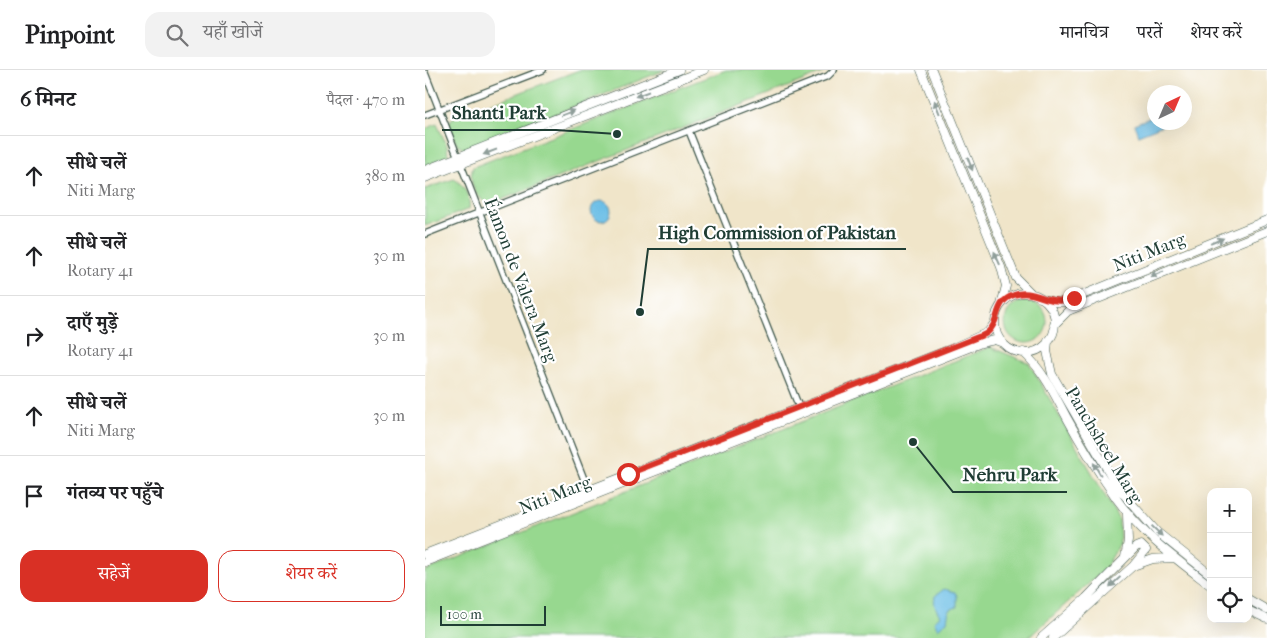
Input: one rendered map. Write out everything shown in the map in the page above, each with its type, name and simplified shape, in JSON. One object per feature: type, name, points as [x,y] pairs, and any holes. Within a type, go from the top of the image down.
[{"type":"main road","points":[[425,178],[459,160],[679,70]]},
{"type":"main road","points":[[425,170],[459,160],[704,70]]},
{"type":"main road","points":[[921,70],[1001,267],[1006,286],[995,322],[997,334],[1003,343],[1012,350],[1034,351],[1048,341],[1054,325],[1052,311],[1016,278],[933,70]]},
{"type":"main road","name":"Niti Marg","points":[[1040,298],[1055,302],[1065,302],[1267,220]]},
{"type":"main road","name":"Niti Marg","points":[[1054,325],[1068,311],[1077,307],[1267,231]]},
{"type":"main road","points":[[1001,305],[1013,295],[1032,294]]},
{"type":"main road","name":"Niti Marg","points":[[425,562],[799,407],[978,337],[988,332],[995,322]]},
{"type":"main road","name":"Niti Marg","points":[[425,554],[981,342],[995,340],[1003,343]]},
{"type":"main road","name":"Panchsheel Marg","points":[[1048,341],[1047,357],[1052,374],[1117,488],[1157,532],[1207,571]]},
{"type":"main road","name":"Panchsheel Marg","points":[[1023,352],[1033,361],[1053,389],[1067,418],[1106,484],[1127,514],[1155,544],[1207,583]]},
{"type":"main road","points":[[1125,557],[1128,541],[1127,514]]},
{"type":"main road","points":[[1041,638],[1087,598],[1136,547],[1141,545],[1144,547],[1143,556],[1053,638]]},
{"type":"main road","points":[[1133,566],[1153,559],[1174,558]]},
{"type":"main road","points":[[1252,601],[1267,610]]},
{"type":"main road","points":[[1252,612],[1267,619]]},
{"type":"street","points":[[425,115],[543,70]]},
{"type":"street","points":[[425,234],[827,76],[834,70]]},
{"type":"street","name":"Éamon de Valera Marg","points":[[425,73],[589,493]]},
{"type":"street","points":[[689,131],[799,407]]},
{"type":"green space","points":[[579,70],[665,70],[465,150],[456,143],[449,125],[451,119]]},
{"type":"green space","points":[[726,70],[830,70],[488,205],[476,193],[471,178],[473,167]]},
{"type":"green space","points":[[437,124],[447,146],[448,156],[425,166],[425,129]]},
{"type":"green space","points":[[454,179],[461,184],[466,192],[469,200],[469,209],[425,226],[425,189]]},
{"type":"green space","points":[[1022,301],[1030,301],[1041,307],[1047,322],[1041,337],[1030,343],[1022,343],[1011,337],[1005,326],[1005,318],[1011,307]]},
{"type":"green space","points":[[990,347],[1029,363],[1119,520],[1120,543],[1105,569],[1028,638],[425,638],[425,571]]},
{"type":"water","points":[[1147,119],[1147,130],[1150,130],[1138,135],[1134,124]]},
{"type":"water","points":[[601,201],[608,204],[611,211],[608,218],[601,221],[594,218],[591,211],[594,204]]},
{"type":"water","points":[[944,589],[955,592],[957,607],[949,610],[947,621],[938,629],[934,621],[940,616],[934,599]]},
{"type":"place","name":"Shanti Park","points":[[617,134]]},
{"type":"place","name":"High Commission of Pakistan","points":[[640,312]]},
{"type":"place","name":"Nehru Park","points":[[913,442]]},
{"type":"route","points":[[628,474],[978,337],[988,332],[995,322],[997,311],[1001,305],[1013,295],[1025,293],[1055,302],[1065,302],[1074,298]]}]
